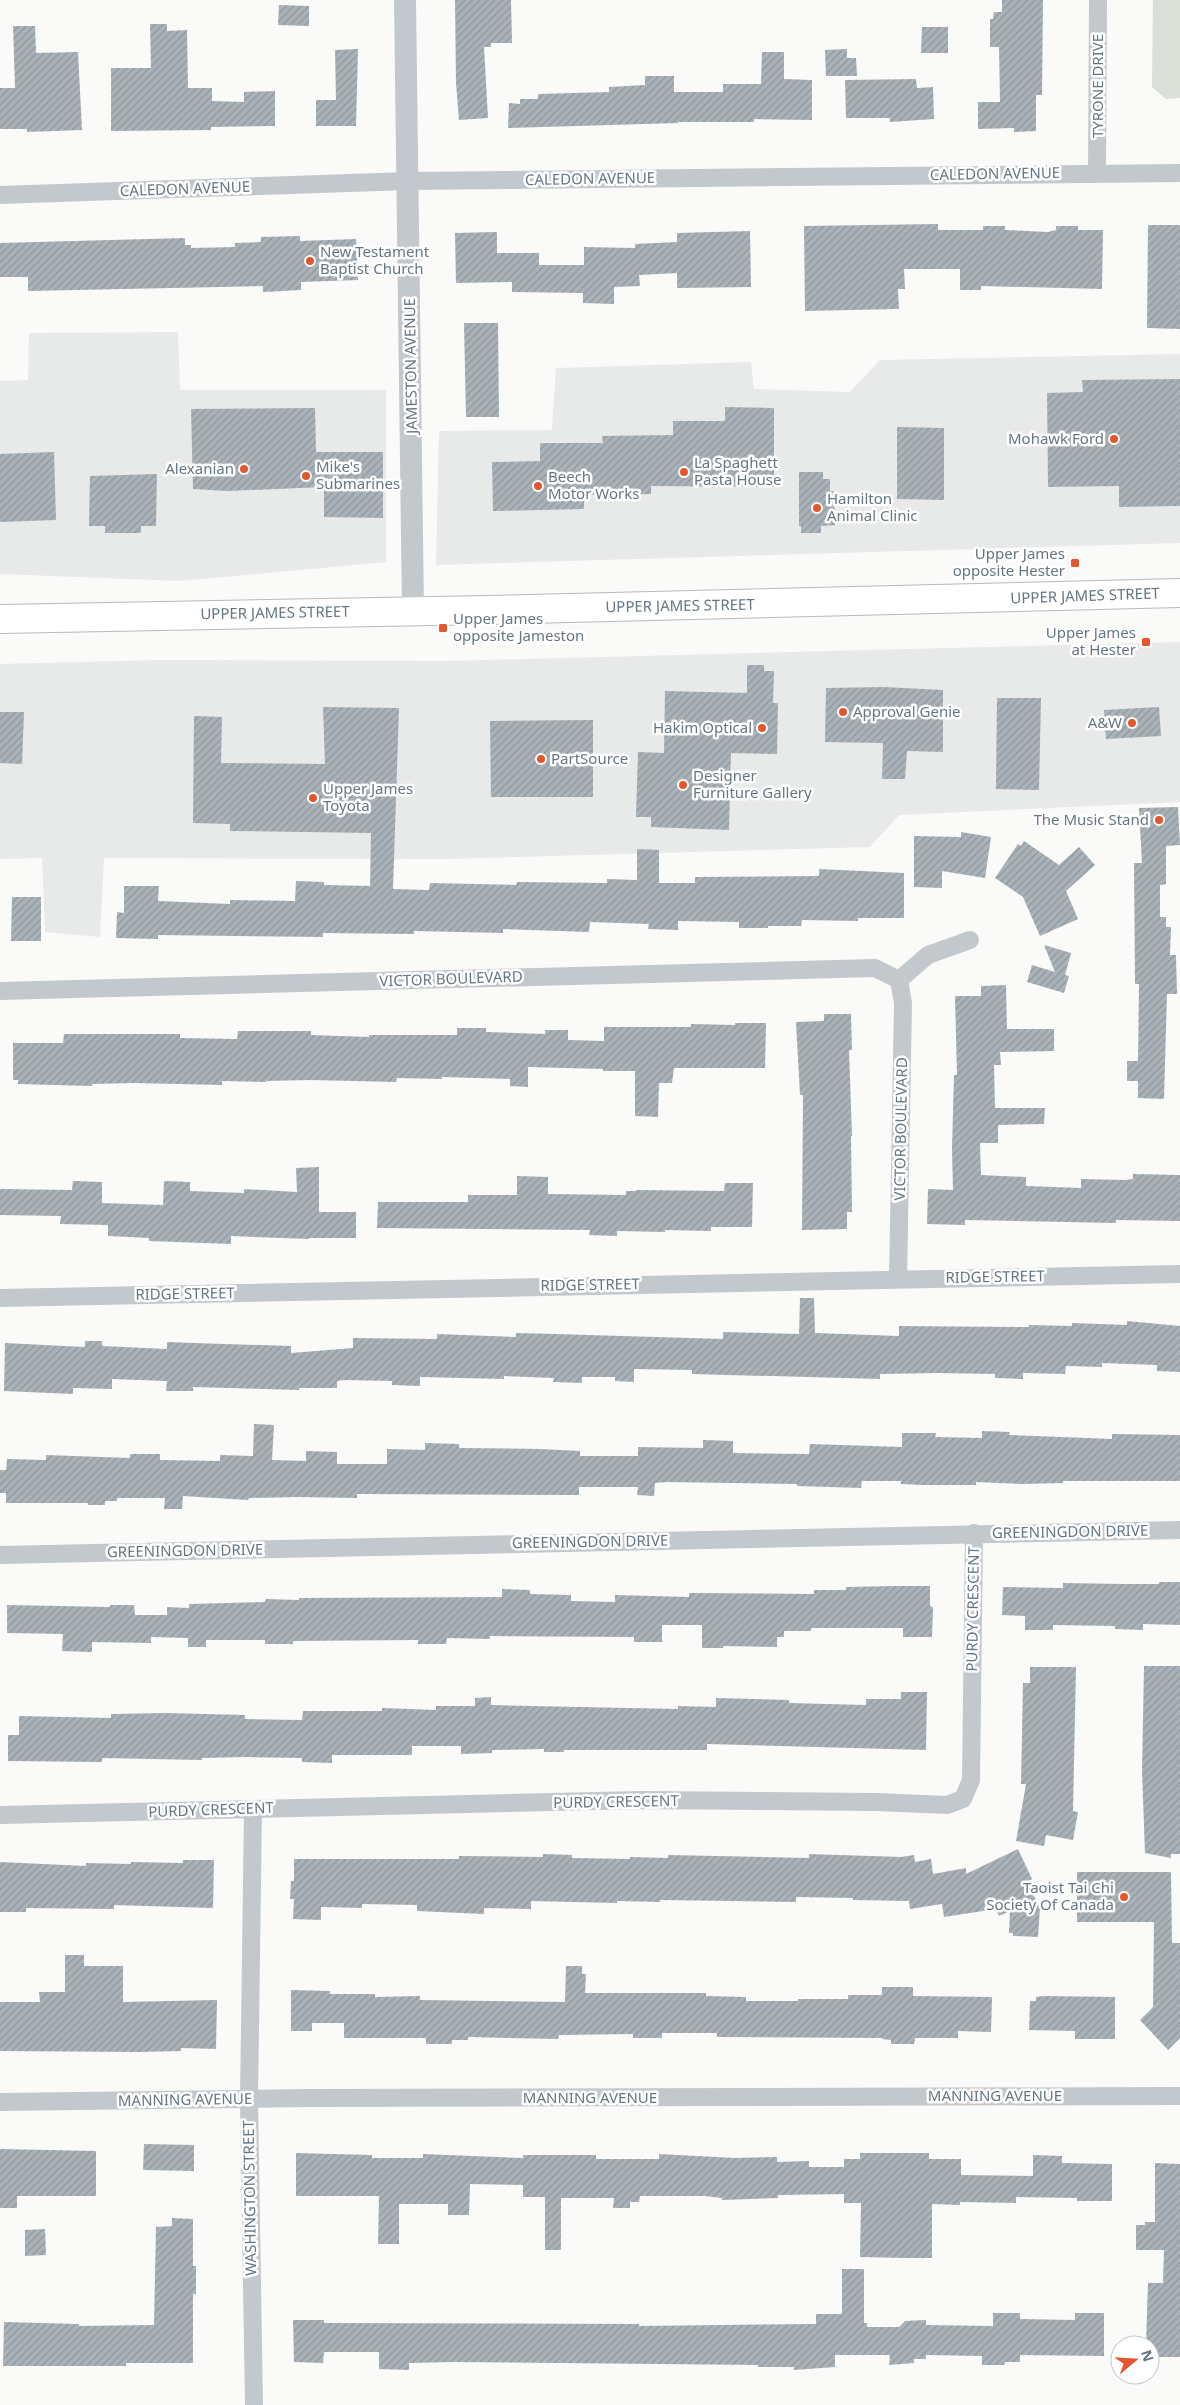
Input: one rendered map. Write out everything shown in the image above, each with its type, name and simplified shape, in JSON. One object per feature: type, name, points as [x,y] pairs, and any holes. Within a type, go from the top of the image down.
[{"type":"main road","name":"UPPER JAMES STREET","points":[[0,619],[413,612],[1180,593]]},
{"type":"street","name":"JAMESTON AVENUE","points":[[405,0],[413,612]]},
{"type":"street","name":"TYRONE DRIVE","points":[[1097,172],[1098,0]]},
{"type":"street","name":"CALEDON AVENUE","points":[[0,195],[408,181],[1097,172],[1180,173]]},
{"type":"street","points":[[899,980],[928,955],[970,940]]},
{"type":"street","name":"VICTOR BOULEVARD","points":[[0,991],[875,968],[899,980],[903,1003],[898,1279]]},
{"type":"street","name":"RIDGE STREET","points":[[0,1298],[1180,1274]]},
{"type":"street","name":"GREENINGDON DRIVE","points":[[0,1555],[1180,1530]]},
{"type":"street","name":"PURDY CRESCENT","points":[[0,1815],[253,1811],[641,1800],[876,1802],[947,1805],[963,1799],[970,1780],[974,1534]]},
{"type":"street","name":"WASHINGTON STREET","points":[[253,1811],[248,2100],[254,2405]]},
{"type":"street","name":"MANNING AVENUE","points":[[0,2102],[1180,2096]]},
{"type":"shaded area","points":[[1153,0],[1180,0],[1180,98],[1166,99],[1152,87]]},
{"type":"shaded area","points":[[178,332],[180,390],[386,390],[386,562],[180,581],[0,574],[0,381],[28,380],[29,333]]},
{"type":"shaded area","points":[[1180,354],[1180,543],[436,565],[439,431],[552,430],[556,368],[751,362],[754,389],[850,392],[880,360]]},
{"type":"shaded area","points":[[1180,642],[1180,802],[899,815],[870,847],[446,859],[104,858],[100,937],[45,932],[42,858],[0,859],[0,664],[160,660],[447,661]]},
{"type":"building","points":[[455,0],[511,0],[512,43],[491,43],[491,47],[484,47],[488,118],[459,120],[456,83]]},
{"type":"building","points":[[1002,0],[1043,0],[1042,95],[1036,95],[1036,131],[1014,132],[1014,128],[978,129],[978,102],[1000,102],[999,47],[990,47],[990,19],[993,19],[994,12],[1002,12]]},
{"type":"building","points":[[279,5],[309,6],[309,26],[278,25]]},
{"type":"building","points":[[150,24],[167,24],[167,31],[187,30],[188,88],[212,88],[212,101],[244,102],[244,92],[275,91],[275,126],[211,127],[211,130],[111,131],[111,68],[151,68]]},
{"type":"building","points":[[13,26],[35,26],[36,53],[78,52],[82,130],[27,132],[27,129],[0,129],[0,88],[15,88]]},
{"type":"building","points":[[922,27],[948,27],[948,53],[921,53]]},
{"type":"building","points":[[358,49],[356,126],[316,126],[316,100],[336,100],[335,50]]},
{"type":"building","points":[[847,49],[847,58],[856,58],[857,76],[826,76],[825,50]]},
{"type":"building","points":[[762,52],[784,52],[784,79],[812,80],[812,120],[754,119],[754,122],[678,122],[508,128],[509,103],[520,104],[520,99],[538,99],[538,94],[609,92],[609,87],[645,85],[645,76],[674,76],[674,92],[723,92],[723,84],[761,84]]},
{"type":"building","points":[[916,79],[917,88],[933,87],[934,119],[890,122],[890,118],[846,118],[845,80]]},
{"type":"building","points":[[938,224],[938,230],[983,230],[983,226],[1005,226],[1005,230],[1048,232],[1056,230],[1056,226],[1078,226],[1078,230],[1103,230],[1102,289],[981,286],[981,290],[960,290],[960,269],[904,269],[905,289],[898,289],[899,309],[805,311],[804,226]]},
{"type":"building","points":[[1148,225],[1180,225],[1180,329],[1147,328]]},
{"type":"building","points":[[750,231],[751,287],[677,288],[677,273],[639,275],[640,286],[614,287],[614,304],[583,303],[583,293],[512,292],[512,282],[456,283],[455,233],[497,232],[497,253],[539,253],[539,265],[584,265],[584,247],[635,248],[635,244],[677,242],[677,233]]},
{"type":"building","points":[[300,236],[300,241],[356,239],[358,280],[301,282],[301,290],[263,292],[263,286],[28,291],[28,277],[0,277],[0,243],[185,238],[185,245],[191,245],[191,248],[235,247],[235,243],[261,242],[261,237]]},
{"type":"building","points":[[464,323],[498,323],[499,417],[466,417]]},
{"type":"building","name":"Mohawk Ford","points":[[1180,379],[1180,506],[1119,507],[1119,486],[1048,487],[1047,393],[1083,392],[1082,380]]},
{"type":"building","points":[[725,407],[774,408],[774,487],[651,486],[651,494],[584,495],[584,509],[493,511],[492,462],[540,461],[540,443],[603,443],[602,436],[673,435],[673,421],[725,421]]},
{"type":"building","points":[[315,408],[316,452],[383,452],[383,518],[324,517],[324,487],[227,491],[193,489],[191,409]]},
{"type":"building","points":[[897,427],[944,428],[944,500],[897,499]]},
{"type":"building","points":[[54,452],[56,520],[0,522],[0,454]]},
{"type":"building","name":"Hamilton Animal Clinic","points":[[799,472],[823,472],[823,479],[830,479],[830,491],[834,491],[835,525],[821,526],[821,533],[801,533],[801,526],[799,526]]},
{"type":"building","points":[[157,474],[156,526],[141,526],[141,533],[105,533],[105,526],[89,526],[90,476]]},
{"type":"building","name":"Designer Furniture Gallery","points":[[747,665],[764,665],[764,671],[774,671],[773,703],[778,703],[777,754],[731,753],[729,830],[651,827],[651,817],[636,817],[638,752],[664,753],[665,691],[747,693]]},
{"type":"building","points":[[884,687],[943,690],[943,752],[907,751],[905,779],[882,779],[883,743],[825,742],[826,688]]},
{"type":"building","points":[[997,698],[1041,698],[1039,790],[996,789]]},
{"type":"building","points":[[323,707],[399,708],[393,889],[429,890],[430,883],[516,885],[517,882],[607,883],[607,879],[637,880],[637,849],[659,850],[659,883],[695,883],[695,877],[819,876],[819,869],[904,873],[904,918],[858,918],[858,921],[802,920],[801,926],[768,926],[768,928],[739,928],[739,922],[678,921],[678,930],[648,929],[649,924],[590,922],[589,932],[503,929],[503,933],[414,931],[414,934],[323,933],[323,937],[158,935],[158,939],[116,938],[117,912],[124,913],[124,886],[159,886],[158,901],[230,904],[230,900],[295,901],[296,881],[324,882],[324,885],[370,886],[371,833],[230,831],[230,824],[193,823],[194,716],[222,717],[221,763],[325,764]]},
{"type":"building","name":"A&W","points":[[1159,707],[1161,736],[1106,739],[1104,710]]},
{"type":"building","points":[[0,712],[24,712],[22,764],[0,763]]},
{"type":"building","name":"PartSource","points":[[593,720],[593,797],[491,797],[490,721]]},
{"type":"building","points":[[1178,807],[1180,845],[1166,846],[1166,884],[1160,885],[1160,917],[1166,917],[1166,927],[1171,927],[1170,955],[1176,955],[1177,994],[1167,994],[1164,1099],[1138,1098],[1138,1081],[1127,1081],[1127,1061],[1138,1061],[1139,984],[1135,984],[1134,863],[1142,863],[1139,808]]},
{"type":"building","points":[[961,832],[991,837],[985,878],[942,871],[942,888],[914,887],[914,836],[961,837]]},
{"type":"building","points":[[1024,841],[1059,865],[1079,847],[1095,865],[1066,891],[1078,919],[1040,936],[1023,897],[995,878],[1018,844],[1021,846]]},
{"type":"building","points":[[12,897],[41,897],[41,941],[11,941]]},
{"type":"building","points":[[1044,945],[1071,953],[1065,975],[1069,976],[1064,993],[1027,982],[1032,965],[1055,972]]},
{"type":"building","points":[[1006,985],[1007,1029],[1054,1029],[1054,1051],[1000,1052],[1001,1065],[994,1065],[995,1108],[1045,1108],[1044,1124],[998,1125],[998,1143],[980,1143],[981,1175],[1026,1177],[1026,1186],[1081,1188],[1081,1179],[1125,1180],[1133,1179],[1133,1174],[1180,1175],[1180,1221],[1116,1220],[1116,1223],[965,1220],[965,1225],[927,1224],[928,1189],[953,1190],[954,1075],[957,1075],[955,996],[981,996],[981,986]]},
{"type":"building","points":[[824,1014],[851,1014],[852,1050],[849,1050],[852,1212],[847,1212],[847,1229],[802,1230],[803,1095],[800,1095],[796,1022],[824,1021]]},
{"type":"building","points":[[735,1023],[766,1023],[765,1068],[674,1068],[672,1083],[659,1083],[658,1117],[635,1116],[635,1071],[603,1071],[603,1069],[528,1067],[528,1087],[510,1086],[510,1079],[442,1077],[442,1079],[397,1078],[396,1082],[311,1080],[222,1081],[222,1085],[134,1083],[92,1084],[92,1086],[18,1084],[18,1080],[13,1080],[13,1043],[63,1043],[64,1034],[180,1034],[180,1038],[237,1039],[238,1031],[311,1031],[311,1035],[369,1037],[369,1035],[457,1035],[457,1028],[486,1028],[486,1032],[545,1034],[545,1030],[568,1030],[568,1040],[604,1041],[604,1027],[691,1027],[691,1024],[735,1025]]},
{"type":"building","points":[[319,1167],[319,1212],[356,1212],[356,1238],[309,1239],[231,1236],[231,1244],[149,1241],[149,1238],[108,1236],[108,1225],[60,1224],[61,1216],[0,1215],[0,1189],[72,1190],[73,1181],[102,1182],[102,1203],[163,1205],[164,1181],[190,1182],[190,1191],[244,1193],[244,1189],[297,1192],[296,1168]]},
{"type":"building","points":[[517,1176],[548,1177],[548,1194],[626,1195],[626,1191],[636,1190],[724,1191],[725,1183],[753,1183],[752,1227],[711,1227],[711,1231],[617,1231],[617,1236],[589,1235],[590,1230],[377,1228],[378,1202],[468,1202],[468,1195],[517,1195]]},
{"type":"building","points":[[800,1298],[814,1298],[815,1333],[899,1336],[899,1326],[1029,1327],[1029,1325],[1072,1326],[1072,1323],[1127,1325],[1127,1321],[1180,1326],[1180,1372],[1157,1371],[1157,1365],[1102,1363],[1102,1367],[1066,1366],[1065,1374],[1023,1373],[1023,1379],[995,1378],[995,1374],[938,1373],[880,1374],[880,1379],[692,1374],[692,1370],[634,1369],[634,1382],[615,1381],[615,1377],[582,1377],[582,1383],[553,1382],[554,1378],[504,1376],[504,1379],[420,1377],[420,1386],[392,1385],[392,1381],[345,1380],[337,1381],[337,1388],[299,1388],[299,1390],[193,1387],[193,1391],[166,1391],[167,1381],[112,1379],[112,1389],[73,1388],[73,1394],[4,1391],[5,1343],[85,1347],[85,1341],[102,1341],[102,1346],[167,1349],[167,1342],[291,1346],[291,1353],[353,1348],[353,1338],[437,1339],[437,1334],[516,1337],[516,1333],[723,1339],[723,1332],[799,1334]]},
{"type":"building","points":[[254,1424],[274,1425],[272,1460],[306,1461],[306,1451],[337,1452],[337,1464],[387,1464],[387,1449],[425,1450],[425,1443],[459,1444],[459,1448],[580,1451],[580,1456],[638,1456],[638,1447],[703,1448],[703,1440],[733,1441],[733,1453],[809,1454],[810,1444],[902,1447],[902,1433],[936,1433],[935,1437],[982,1438],[982,1431],[1010,1432],[1009,1435],[1112,1439],[1112,1434],[1180,1435],[1180,1481],[1063,1481],[1063,1483],[1021,1484],[976,1482],[976,1485],[922,1485],[901,1484],[901,1481],[862,1481],[861,1488],[797,1486],[797,1484],[667,1482],[655,1483],[654,1496],[637,1495],[638,1487],[579,1487],[579,1495],[357,1494],[357,1498],[297,1497],[249,1498],[248,1500],[183,1496],[182,1509],[164,1509],[165,1498],[117,1498],[117,1501],[105,1501],[105,1505],[88,1505],[88,1503],[6,1503],[6,1493],[0,1493],[0,1470],[6,1470],[7,1459],[46,1460],[46,1455],[130,1458],[130,1454],[160,1454],[160,1460],[220,1461],[220,1455],[253,1456]]},
{"type":"building","points":[[1159,1582],[1180,1582],[1180,1625],[1143,1624],[1143,1630],[1115,1629],[1115,1626],[1053,1625],[1053,1630],[1025,1630],[1025,1616],[1002,1615],[1003,1587],[1063,1588],[1063,1583],[1159,1584]]},
{"type":"building","points":[[930,1586],[930,1606],[933,1607],[932,1637],[903,1637],[903,1628],[811,1628],[811,1631],[784,1631],[784,1637],[777,1637],[777,1647],[723,1646],[723,1648],[702,1648],[702,1625],[662,1625],[662,1642],[634,1642],[634,1637],[490,1636],[490,1639],[447,1638],[446,1644],[418,1644],[418,1640],[293,1641],[293,1644],[265,1644],[265,1640],[206,1640],[206,1647],[188,1647],[188,1638],[151,1637],[151,1643],[92,1642],[92,1652],[62,1651],[63,1634],[7,1633],[7,1605],[110,1607],[110,1605],[134,1605],[135,1615],[167,1615],[167,1607],[189,1608],[189,1604],[265,1602],[266,1599],[299,1600],[299,1598],[502,1597],[502,1589],[530,1590],[530,1594],[571,1595],[571,1601],[615,1602],[615,1595],[689,1597],[689,1593],[814,1594],[814,1590],[846,1590],[846,1587]]},
{"type":"building","points":[[1144,1666],[1180,1666],[1180,1854],[1171,1854],[1171,1858],[1145,1853],[1142,1771]]},
{"type":"building","points":[[1030,1667],[1076,1667],[1073,1811],[1078,1812],[1073,1840],[1046,1835],[1044,1846],[1016,1841],[1026,1784],[1021,1784],[1023,1683],[1030,1683]]},
{"type":"building","points":[[901,1692],[927,1692],[926,1750],[707,1744],[707,1750],[564,1750],[564,1752],[544,1752],[544,1749],[492,1750],[492,1753],[461,1754],[461,1746],[412,1746],[412,1755],[332,1755],[332,1763],[302,1762],[302,1758],[244,1757],[202,1758],[202,1760],[102,1758],[102,1762],[8,1761],[8,1735],[19,1735],[19,1716],[111,1718],[111,1714],[166,1713],[245,1715],[245,1719],[302,1720],[303,1711],[382,1711],[382,1708],[436,1710],[436,1706],[475,1706],[475,1698],[491,1697],[491,1705],[531,1706],[678,1709],[678,1706],[716,1707],[716,1698],[789,1700],[789,1703],[866,1705],[866,1699],[901,1699]]},
{"type":"building","points":[[1018,1849],[1032,1879],[1027,1882],[1040,1908],[1038,1937],[1013,1936],[1013,1933],[1009,1933],[1010,1911],[999,1916],[996,1909],[944,1917],[942,1904],[910,1909],[909,1901],[853,1900],[853,1898],[796,1897],[796,1902],[660,1900],[660,1902],[617,1901],[617,1903],[531,1901],[531,1909],[484,1908],[484,1914],[417,1911],[417,1905],[362,1904],[362,1908],[321,1907],[321,1920],[293,1919],[294,1899],[290,1899],[291,1881],[294,1881],[294,1859],[459,1859],[459,1856],[543,1857],[543,1854],[572,1855],[572,1858],[630,1859],[630,1857],[668,1858],[668,1855],[809,1858],[809,1854],[901,1857],[914,1855],[915,1862],[931,1859],[933,1874],[966,1868],[966,1874]]},
{"type":"building","points":[[183,1860],[214,1860],[213,1908],[114,1905],[114,1909],[26,1908],[26,1912],[0,1912],[0,1862],[86,1866],[86,1863],[183,1863]]},
{"type":"building","points":[[1077,1872],[1171,1872],[1172,1943],[1180,1943],[1180,2038],[1168,2050],[1140,2020],[1153,2007],[1154,1922],[1077,1922]]},
{"type":"building","points":[[65,1955],[84,1955],[84,1966],[123,1966],[123,2002],[217,2000],[216,2049],[181,2048],[181,2051],[139,2052],[0,2051],[0,2002],[40,2002],[39,1992],[65,1992]]},
{"type":"building","points":[[566,1966],[582,1966],[582,1974],[586,1974],[585,1993],[706,1993],[706,1996],[746,1997],[746,2001],[798,2001],[798,1999],[848,1999],[848,1995],[882,1995],[882,1987],[913,1987],[913,1996],[992,1997],[991,2032],[958,2031],[958,2038],[915,2038],[914,2044],[891,2044],[891,2040],[882,2038],[717,2037],[717,2033],[662,2033],[662,2038],[633,2038],[633,2034],[559,2035],[558,2039],[468,2037],[468,2040],[452,2040],[452,2044],[426,2044],[426,2038],[344,2038],[344,2023],[312,2023],[312,2031],[291,2031],[291,1990],[330,1991],[330,1994],[375,1994],[375,1997],[420,1996],[420,2000],[565,2002]]},
{"type":"building","points":[[1036,1997],[1115,1997],[1115,2039],[1075,2039],[1075,2031],[1029,2030],[1030,2001],[1036,2001]]},
{"type":"building","points":[[144,2144],[194,2145],[194,2171],[143,2170]]},
{"type":"building","points":[[0,2149],[96,2151],[96,2196],[17,2196],[17,2208],[0,2208]]},
{"type":"building","points":[[296,2153],[372,2155],[372,2158],[423,2158],[423,2154],[523,2158],[523,2155],[596,2155],[596,2159],[659,2159],[659,2154],[735,2158],[777,2157],[777,2162],[809,2161],[809,2167],[844,2167],[844,2159],[860,2159],[860,2153],[929,2153],[929,2159],[961,2159],[961,2175],[1033,2176],[1033,2155],[1062,2156],[1062,2163],[1112,2164],[1112,2201],[1077,2201],[1077,2198],[1016,2197],[1016,2203],[960,2202],[960,2205],[932,2204],[932,2258],[905,2258],[860,2257],[861,2203],[844,2203],[844,2194],[778,2195],[778,2198],[722,2200],[722,2198],[704,2196],[640,2196],[639,2202],[630,2202],[630,2208],[613,2208],[614,2198],[561,2198],[561,2250],[545,2250],[545,2197],[523,2197],[523,2185],[470,2184],[469,2215],[448,2215],[448,2204],[399,2204],[399,2244],[378,2244],[379,2196],[296,2196]]},
{"type":"building","points":[[1155,2163],[1180,2164],[1180,2357],[1160,2357],[1160,2335],[1146,2335],[1148,2283],[1163,2283],[1164,2250],[1136,2250],[1136,2225],[1145,2225],[1145,2222],[1155,2222]]},
{"type":"building","points":[[172,2218],[193,2219],[193,2266],[196,2266],[196,2294],[193,2294],[193,2363],[126,2363],[126,2366],[3,2366],[4,2322],[79,2324],[79,2326],[154,2325],[156,2227],[172,2226]]},
{"type":"building","points":[[45,2229],[46,2255],[25,2256],[25,2230]]},
{"type":"building","points":[[842,2269],[864,2269],[864,2323],[867,2323],[867,2327],[899,2327],[905,2321],[926,2320],[926,2325],[993,2326],[993,2313],[1020,2313],[1020,2319],[1075,2320],[1075,2313],[1104,2313],[1104,2356],[1020,2355],[1020,2362],[1005,2362],[1004,2365],[982,2365],[982,2356],[926,2355],[926,2359],[914,2359],[914,2363],[889,2365],[890,2355],[835,2355],[835,2367],[794,2370],[794,2367],[758,2367],[758,2365],[454,2362],[409,2363],[409,2370],[379,2369],[379,2352],[324,2352],[323,2363],[294,2362],[293,2320],[324,2320],[324,2323],[639,2324],[639,2326],[816,2324],[816,2314],[842,2314]]},
{"type":"place","name":"New Testament Baptist Church","points":[[310,261]]},
{"type":"place","name":"Mohawk Ford","points":[[1114,439]]},
{"type":"place","name":"Alexanian","points":[[244,469]]},
{"type":"place","name":"La Spaghett Pasta House","points":[[684,472]]},
{"type":"place","name":"Mike's Submarines","points":[[306,476]]},
{"type":"place","name":"Beech Motor Works","points":[[538,486]]},
{"type":"place","name":"Hamilton Animal Clinic","points":[[817,508]]},
{"type":"place","name":"Upper James opposite Hester","points":[[1075,563]]},
{"type":"place","name":"Upper James opposite Jameston","points":[[443,628]]},
{"type":"place","name":"Upper James at Hester","points":[[1146,642]]},
{"type":"place","name":"Approval Genie","points":[[843,712]]},
{"type":"place","name":"A&W","points":[[1132,723]]},
{"type":"place","name":"Hakim Optical","points":[[762,728]]},
{"type":"place","name":"PartSource","points":[[541,759]]},
{"type":"place","name":"Designer Furniture Gallery","points":[[683,785]]},
{"type":"place","name":"Upper James Toyota","points":[[313,798]]},
{"type":"place","name":"The Music Stand","points":[[1159,820]]},
{"type":"place","name":"Taoist Tai Chi Society Of Canada","points":[[1124,1897]]}]
